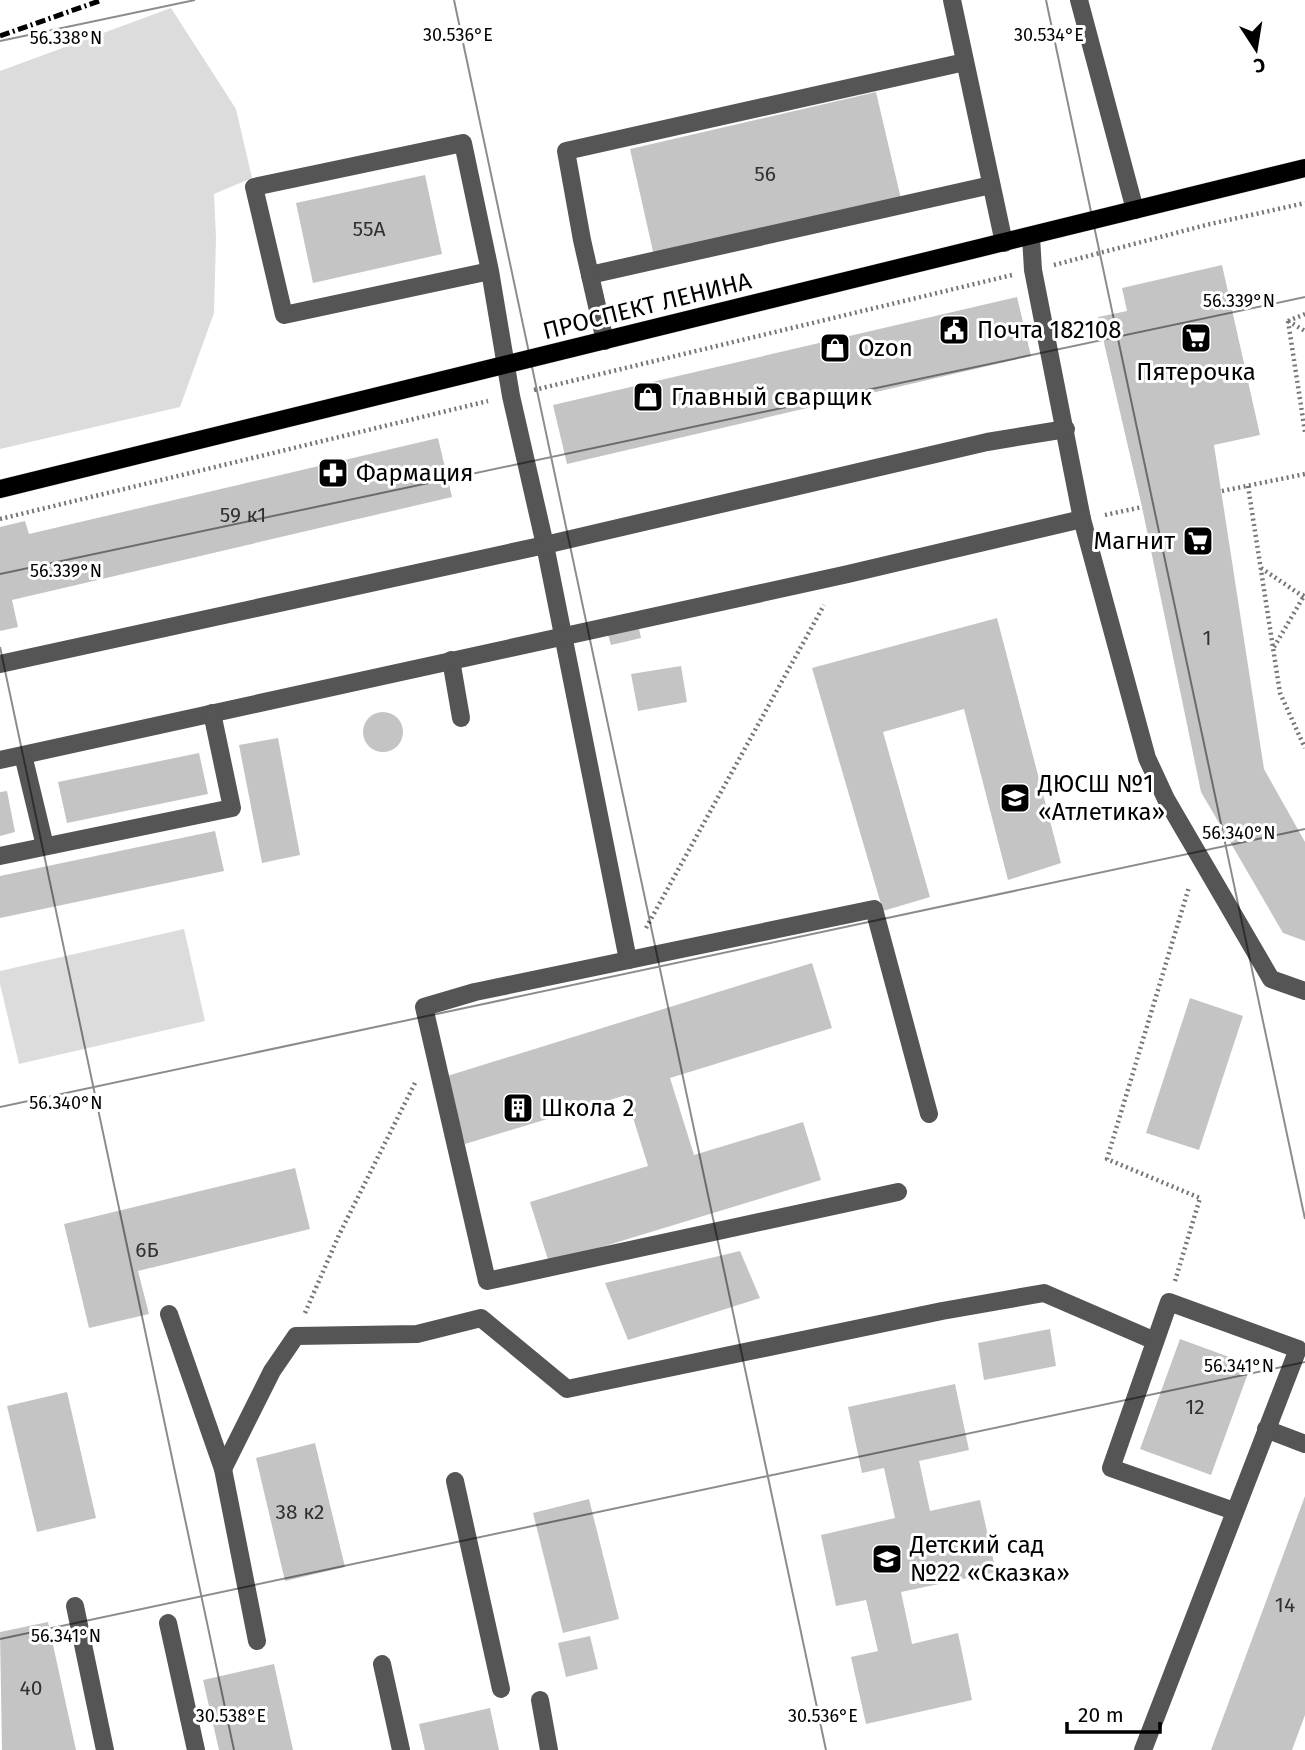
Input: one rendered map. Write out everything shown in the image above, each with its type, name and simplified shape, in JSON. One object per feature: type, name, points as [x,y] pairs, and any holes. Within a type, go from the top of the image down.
[{"type":"main road","name":"ПРОСПЕКТ ЛЕНИНА","points":[[0,489],[1305,168]]},
{"type":"lane","points":[[952,0],[1004,243]]},
{"type":"lane","points":[[1079,0],[1135,210]]},
{"type":"lane","points":[[605,341],[566,151],[965,62]]},
{"type":"lane","points":[[490,271],[284,315],[254,187],[463,143],[490,271],[511,396],[545,545],[628,960]]},
{"type":"lane","points":[[590,275],[991,185]]},
{"type":"lane","points":[[1031,237],[1034,270],[1082,519],[1147,758],[1166,799],[1271,979],[1305,990]]},
{"type":"lane","points":[[0,664],[545,545],[988,442],[1066,429]]},
{"type":"lane","points":[[0,760],[848,574],[1082,519]]},
{"type":"lane","points":[[451,660],[461,719]]},
{"type":"lane","points":[[0,856],[233,808],[212,713]]},
{"type":"lane","points":[[23,755],[45,846]]},
{"type":"lane","points":[[898,1192],[487,1281],[424,1007],[475,992],[874,909],[929,1114]]},
{"type":"lane","points":[[223,1469],[272,1371],[296,1336],[417,1334],[481,1318],[567,1389],[942,1311],[1044,1293],[1155,1341]]},
{"type":"lane","points":[[1143,1750],[1298,1349],[1169,1301],[1111,1468],[1234,1511]]},
{"type":"lane","points":[[169,1314],[223,1469],[257,1641]]},
{"type":"lane","points":[[1266,1429],[1305,1444]]},
{"type":"lane","points":[[456,1481],[502,1689]]},
{"type":"lane","points":[[75,1606],[105,1750]]},
{"type":"lane","points":[[168,1623],[196,1750]]},
{"type":"lane","points":[[382,1664],[401,1750]]},
{"type":"lane","points":[[540,1700],[550,1750]]},
{"type":"path","points":[[0,519],[1305,203]]},
{"type":"path","points":[[1288,321],[1305,314]]},
{"type":"path","points":[[1288,321],[1305,331]]},
{"type":"path","points":[[1288,321],[1305,432]]},
{"type":"path","points":[[1222,491],[1305,474]]},
{"type":"path","points":[[1248,486],[1280,693],[1305,748]]},
{"type":"path","points":[[1082,519],[1142,507]]},
{"type":"path","points":[[1261,568],[1304,596],[1273,648]]},
{"type":"path","points":[[628,960],[822,607],[848,574]]},
{"type":"path","points":[[1169,1301],[1200,1198],[1107,1159],[1199,855]]},
{"type":"path","points":[[296,1336],[340,1235],[433,1046]]},
{"type":"shaded area","points":[[171,8],[236,109],[252,178],[214,194],[214,313],[180,407],[0,449],[0,71]]},
{"type":"shaded area","points":[[184,929],[205,1021],[19,1064],[0,984],[0,971]]},
{"type":"building","points":[[876,92],[901,199],[654,256],[630,149]]},
{"type":"building","points":[[425,175],[442,254],[313,283],[296,203]]},
{"type":"building","points":[[1222,265],[1260,435],[1214,445],[1264,769],[1305,842],[1305,941],[1283,933],[1201,792],[1142,507],[1098,317],[1127,311],[1122,288]]},
{"type":"building","points":[[1017,297],[1031,356],[567,464],[553,405]]},
{"type":"building","points":[[438,438],[452,497],[12,600],[18,627],[0,631],[0,527],[25,521],[29,534]]},
{"type":"building","name":"ДЮСШ №1 «Атлетика»","points":[[997,618],[1061,863],[1008,880],[964,709],[883,732],[930,897],[883,911],[812,668]]},
{"type":"building","points":[[638,624],[641,638],[611,645],[607,631]]},
{"type":"building","points":[[681,666],[687,702],[638,711],[631,674]]},
{"type":"building","points":[[383,712],[397,718],[403,732],[397,746],[383,752],[369,746],[363,732],[369,718]]},
{"type":"building","points":[[278,738],[300,855],[262,863],[239,745]]},
{"type":"building","points":[[199,753],[208,794],[67,823],[58,782]]},
{"type":"building","points":[[7,791],[15,832],[0,836],[0,792]]},
{"type":"building","points":[[215,831],[224,871],[0,918],[0,876]]},
{"type":"building","name":"Школа 2","points":[[812,963],[832,1028],[670,1078],[694,1155],[803,1122],[821,1180],[549,1263],[530,1202],[648,1166],[626,1095],[465,1144],[444,1077]]},
{"type":"building","points":[[1190,998],[1243,1016],[1199,1150],[1146,1133]]},
{"type":"building","points":[[295,1168],[310,1229],[138,1271],[149,1314],[89,1328],[64,1224]]},
{"type":"building","points":[[740,1251],[760,1298],[628,1340],[605,1283]]},
{"type":"building","points":[[1050,1329],[1056,1366],[984,1380],[978,1343]]},
{"type":"building","points":[[1180,1339],[1251,1365],[1211,1475],[1140,1449]]},
{"type":"building","points":[[955,1384],[969,1450],[919,1461],[930,1511],[980,1500],[996,1572],[901,1592],[912,1644],[958,1633],[972,1700],[866,1724],[851,1657],[878,1651],[866,1600],[836,1606],[821,1535],[895,1518],[884,1468],[862,1473],[848,1407]]},
{"type":"building","points":[[67,1392],[96,1518],[37,1532],[7,1406]]},
{"type":"building","points":[[315,1443],[345,1567],[285,1581],[256,1458]]},
{"type":"building","points":[[1305,1496],[1305,1715],[1292,1750],[1211,1750]]},
{"type":"building","points":[[589,1499],[619,1619],[563,1633],[533,1513]]},
{"type":"building","points":[[48,1622],[76,1750],[2,1750],[0,1632]]},
{"type":"building","points":[[590,1636],[598,1669],[566,1677],[558,1643]]},
{"type":"building","points":[[274,1664],[293,1750],[219,1750],[203,1680]]},
{"type":"building","points":[[490,1708],[499,1750],[425,1750],[419,1724]]},
{"type":"railway","points":[[0,36],[102,0]]},
{"type":"place","name":"Почта 182108","points":[[954,330]]},
{"type":"place","name":"Пятерочка","points":[[1196,338]]},
{"type":"place","name":"Ozon","points":[[835,348]]},
{"type":"place","name":"Главный сварщик","points":[[648,397]]},
{"type":"place","name":"Фармация","points":[[333,473]]},
{"type":"place","name":"Магнит","points":[[1198,541]]},
{"type":"place","name":"ДЮСШ №1 «Атлетика»","points":[[1015,798]]},
{"type":"place","name":"Школа 2","points":[[518,1108]]},
{"type":"place","name":"Детский сад №22 «Сказка»","points":[[887,1559]]}]
